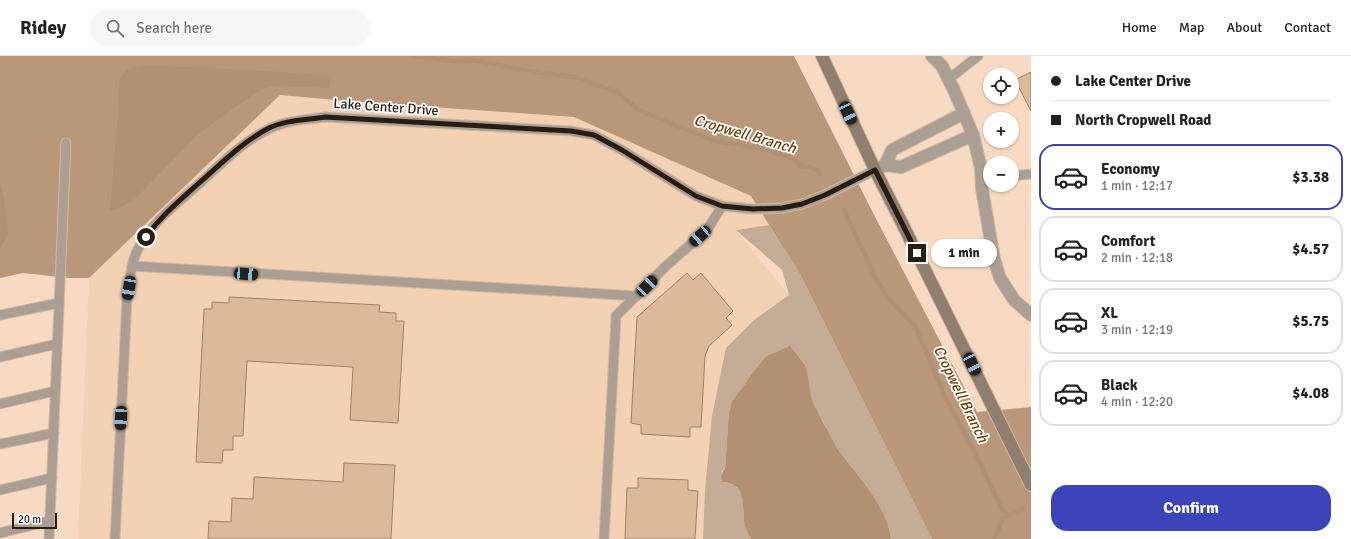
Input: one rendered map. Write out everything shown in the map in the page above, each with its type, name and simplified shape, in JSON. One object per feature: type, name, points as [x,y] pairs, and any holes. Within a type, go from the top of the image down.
[{"type":"street","points":[[822,56],[880,168],[903,225],[1031,485]]},
{"type":"street","points":[[932,56],[942,66],[964,112],[973,135],[983,172]]},
{"type":"street","points":[[880,168],[892,150],[964,112]]},
{"type":"street","points":[[880,168],[901,167],[973,135]]},
{"type":"street","points":[[987,192],[994,259],[1000,278],[1014,300],[1031,315]]},
{"type":"lane","points":[[949,79],[978,56]]},
{"type":"lane","name":"Lake Center Drive","points":[[115,539],[127,298],[132,266],[137,251],[155,224],[180,199],[248,141],[269,128],[289,121],[325,117],[571,131],[594,135],[622,150],[696,196],[722,206],[753,209],[782,208],[802,204],[825,195],[880,168]]},
{"type":"lane","points":[[49,539],[66,143]]},
{"type":"lane","points":[[1019,175],[1031,174]]},
{"type":"lane","points":[[604,539],[616,316],[666,266],[707,230],[722,206]]},
{"type":"lane","points":[[132,266],[637,296]]},
{"type":"lane","points":[[0,315],[59,303]]},
{"type":"lane","points":[[0,357],[57,344]]},
{"type":"lane","points":[[0,404],[55,391]]},
{"type":"lane","points":[[0,444],[54,433]]},
{"type":"lane","points":[[0,490],[52,478]]},
{"type":"lane","points":[[0,533],[50,521]]},
{"type":"shaded area","points":[[0,56],[794,56],[872,211],[977,412],[1031,407],[1031,539],[932,539],[801,276],[751,196],[574,117],[280,95],[89,278],[69,278],[23,273],[0,278]]},
{"type":"shaded area","points":[[144,66],[236,69],[304,74],[327,76],[331,82],[329,88],[269,86],[257,92],[198,134],[136,198],[116,210],[110,210],[118,114],[119,79],[127,69]]},
{"type":"shaded area","points":[[280,95],[574,117],[751,196],[769,225],[736,230],[789,295],[754,320],[702,537],[703,539],[78,539],[89,278]]},
{"type":"shaded area","points":[[0,183],[4,197],[8,234],[0,249]]},
{"type":"shaded area","points":[[769,225],[801,276],[932,539],[891,539],[884,514],[870,490],[831,439],[824,423],[813,405],[808,389],[806,370],[803,361],[796,355],[780,350],[766,356],[732,401],[729,412],[725,469],[722,471],[723,482],[737,487],[740,491],[743,502],[744,523],[751,539],[703,539],[705,490],[712,416],[726,348],[754,320],[789,295],[782,270],[736,230]]},
{"type":"shaded area","points":[[790,346],[806,368],[811,397],[817,411],[836,447],[870,490],[884,514],[891,539],[751,539],[744,524],[743,502],[740,491],[731,484],[723,482],[721,478],[725,469],[729,412],[732,401],[766,356]]},
{"type":"building","points":[[1031,72],[1031,111],[1019,88],[1019,78]]},
{"type":"building","points":[[687,273],[693,280],[701,273],[733,311],[726,318],[732,325],[709,346],[705,356],[701,427],[690,427],[690,437],[641,434],[641,425],[631,423],[637,317]]},
{"type":"building","points":[[229,297],[380,305],[379,312],[396,313],[396,321],[404,321],[398,423],[350,420],[353,367],[247,361],[243,436],[233,436],[233,450],[223,450],[222,463],[196,462],[204,309],[212,309],[212,302],[229,303]]},
{"type":"building","points":[[344,463],[395,465],[391,539],[208,539],[209,521],[231,522],[232,498],[253,499],[254,477],[343,482]]},
{"type":"building","points":[[638,478],[688,480],[688,490],[698,491],[695,539],[625,539],[627,488],[638,488]]},
{"type":"waterway","name":"Cropwell Branch","points":[[411,56],[456,61],[472,60],[541,73],[575,77],[619,93],[637,109],[667,122],[715,141],[763,149],[780,154],[795,160],[801,166],[810,167],[819,171],[820,174]]},
{"type":"waterway","name":"Cropwell Branch","points":[[844,210],[877,281],[888,298],[915,326],[946,399],[975,452],[1002,510],[1007,515]]},
{"type":"waterway","name":"Cropwell Branch","points":[[1007,515],[1023,509]]},
{"type":"waterway","points":[[994,539],[1003,519],[1007,515]]},
{"type":"route","points":[[146,237],[155,224],[180,199],[248,141],[269,128],[289,121],[325,117],[571,131],[594,135],[622,150],[696,196],[722,206],[740,208],[782,208],[802,204],[825,195],[875,170],[917,253]]}]
